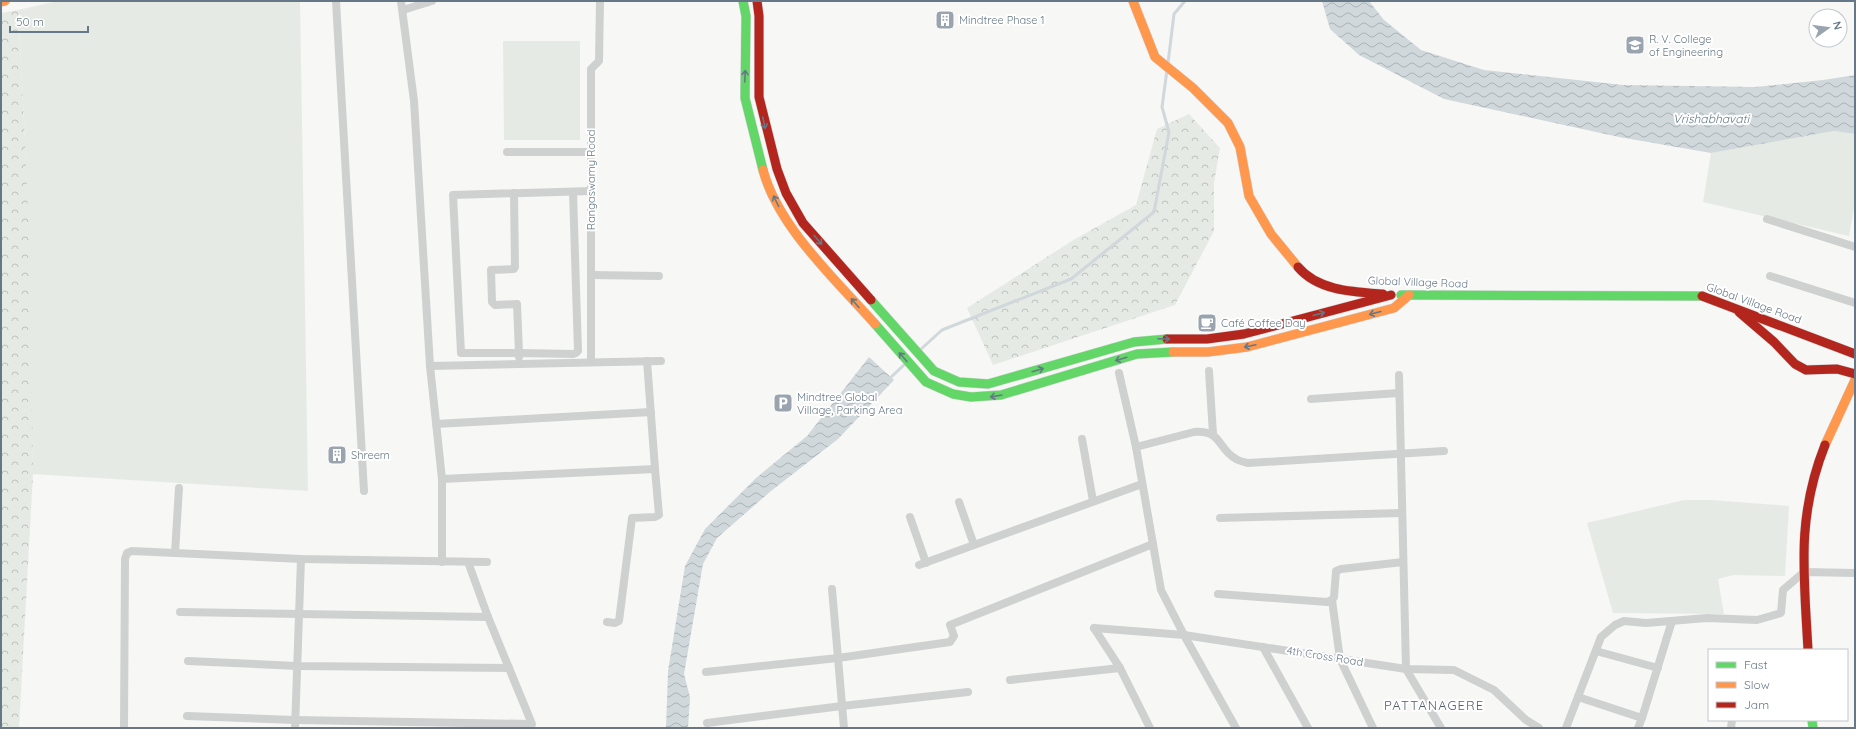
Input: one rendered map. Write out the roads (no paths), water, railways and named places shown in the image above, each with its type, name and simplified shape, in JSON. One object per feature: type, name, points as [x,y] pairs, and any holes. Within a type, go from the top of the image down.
[{"type":"street","points":[[1,2],[5,1]]},
{"type":"street","points":[[336,1],[364,491]]},
{"type":"street","points":[[401,1],[414,101],[430,366],[442,479],[442,562]]},
{"type":"street","points":[[403,10],[432,1]]},
{"type":"street","name":"Rangaswamy Road","points":[[591,362],[591,69],[599,61],[600,1]]},
{"type":"street","points":[[743,1],[746,16],[745,98],[769,186],[783,215],[793,231],[881,333],[926,382],[946,392],[966,397],[978,398],[1001,395],[1141,354],[1156,352],[1208,352],[1265,343],[1394,308],[1409,295]]},
{"type":"street","points":[[757,1],[759,16],[758,97],[766,131],[784,187],[803,223],[934,371],[959,382],[988,384],[1134,342],[1156,338],[1207,339],[1244,334],[1390,295]]},
{"type":"street","name":"Global Village Road","points":[[1133,1],[1155,57],[1193,88],[1228,123],[1240,147],[1249,196],[1271,234],[1303,273],[1325,285],[1347,291],[1390,295],[1701,296],[1855,354]]},
{"type":"street","points":[[507,152],[591,152]]},
{"type":"street","points":[[573,192],[578,350],[576,353],[461,353],[453,195],[591,191]]},
{"type":"street","points":[[514,193],[515,268],[491,270],[492,302],[495,305],[517,304],[519,364]]},
{"type":"street","points":[[1767,219],[1855,247]]},
{"type":"street","points":[[591,275],[659,276]]},
{"type":"street","points":[[1770,276],[1855,303]]},
{"type":"street","points":[[1734,308],[1774,342],[1795,364],[1806,370],[1837,369],[1855,374]]},
{"type":"street","points":[[607,622],[615,623],[619,621],[632,518],[655,517],[658,515],[647,361]]},
{"type":"street","points":[[430,366],[661,361]]},
{"type":"street","points":[[1209,371],[1212,434]]},
{"type":"street","points":[[1119,373],[1136,448],[1161,590],[1184,635],[1236,728]]},
{"type":"street","points":[[1399,375],[1406,669],[1441,728]]},
{"type":"street","points":[[1808,649],[1804,572],[1804,527],[1807,502],[1815,470],[1852,394],[1855,380]]},
{"type":"street","points":[[1312,399],[1399,393]]},
{"type":"street","points":[[436,424],[651,412]]},
{"type":"street","points":[[1136,448],[1194,432],[1203,432],[1212,434],[1235,459],[1248,463],[1401,455],[1444,451]]},
{"type":"street","points":[[1082,438],[1093,500]]},
{"type":"street","points":[[442,479],[654,470]]},
{"type":"street","points":[[910,517],[922,564],[1093,500],[1142,484]]},
{"type":"street","points":[[175,553],[179,488]]},
{"type":"street","points":[[959,502],[974,545]]},
{"type":"street","points":[[1220,518],[1402,513]]},
{"type":"street","points":[[706,672],[838,658],[950,642],[954,636],[950,625],[1153,544]]},
{"type":"street","points":[[124,728],[125,559],[127,553],[132,551],[301,559],[487,562]]},
{"type":"street","points":[[295,724],[301,559]]},
{"type":"street","points":[[187,716],[295,724],[533,726],[488,617],[468,562]]},
{"type":"street","points":[[1373,728],[1340,659],[1332,600],[1334,597],[1336,571],[1341,569],[1403,562]]},
{"type":"street","points":[[1566,728],[1601,637],[1615,625],[1624,622],[1646,623],[1707,618],[1757,620],[1781,613],[1783,590],[1804,572],[1855,573]]},
{"type":"street","points":[[832,589],[844,728]]},
{"type":"street","points":[[1218,594],[1327,602],[1332,600]]},
{"type":"street","points":[[180,612],[488,617]]},
{"type":"street","points":[[1638,728],[1672,621]]},
{"type":"street","name":"4th Cross Road","points":[[1120,668],[1094,628],[1184,635],[1406,669],[1454,670],[1494,690],[1526,720],[1536,727]]},
{"type":"street","points":[[1263,647],[1308,728]]},
{"type":"street","points":[[1596,651],[1658,668]]},
{"type":"street","points":[[188,662],[297,666],[509,668]]},
{"type":"street","points":[[1010,680],[1120,668],[1150,728]]},
{"type":"street","points":[[707,723],[968,692]]},
{"type":"street","points":[[1578,697],[1642,718]]},
{"type":"water","name":"Vrishabhavati","points":[[1322,1],[1369,1],[1384,20],[1421,50],[1484,70],[1623,85],[1755,87],[1855,75],[1855,134],[1834,131],[1711,153],[1619,137],[1444,99],[1359,55],[1330,29]]},
{"type":"water","points":[[869,357],[894,380],[838,439],[771,491],[717,538],[703,564],[684,674],[690,697],[688,728],[666,728],[668,671],[685,566],[705,529],[756,478],[807,436]]},
{"type":"waterway","points":[[1168,63],[1174,14],[1185,1]]},
{"type":"waterway","points":[[920,350],[942,330],[1071,279],[1154,212],[1169,132],[1162,107],[1167,70]]},
{"type":"waterway","points":[[889,379],[905,364]]},
{"type":"place","name":"Mindtree Phase 1","points":[[945,20]]},
{"type":"place","name":"R. V. College of Engineering","points":[[1635,45]]},
{"type":"place","name":"Café Coffee Day","points":[[1207,323]]},
{"type":"place","name":"Mindtree Global Village, Parking Area","points":[[783,403]]},
{"type":"place","name":"Shreem","points":[[337,455]]},
{"type":"district","name":"PATTANAGERE","points":[[1434,705]]}]
